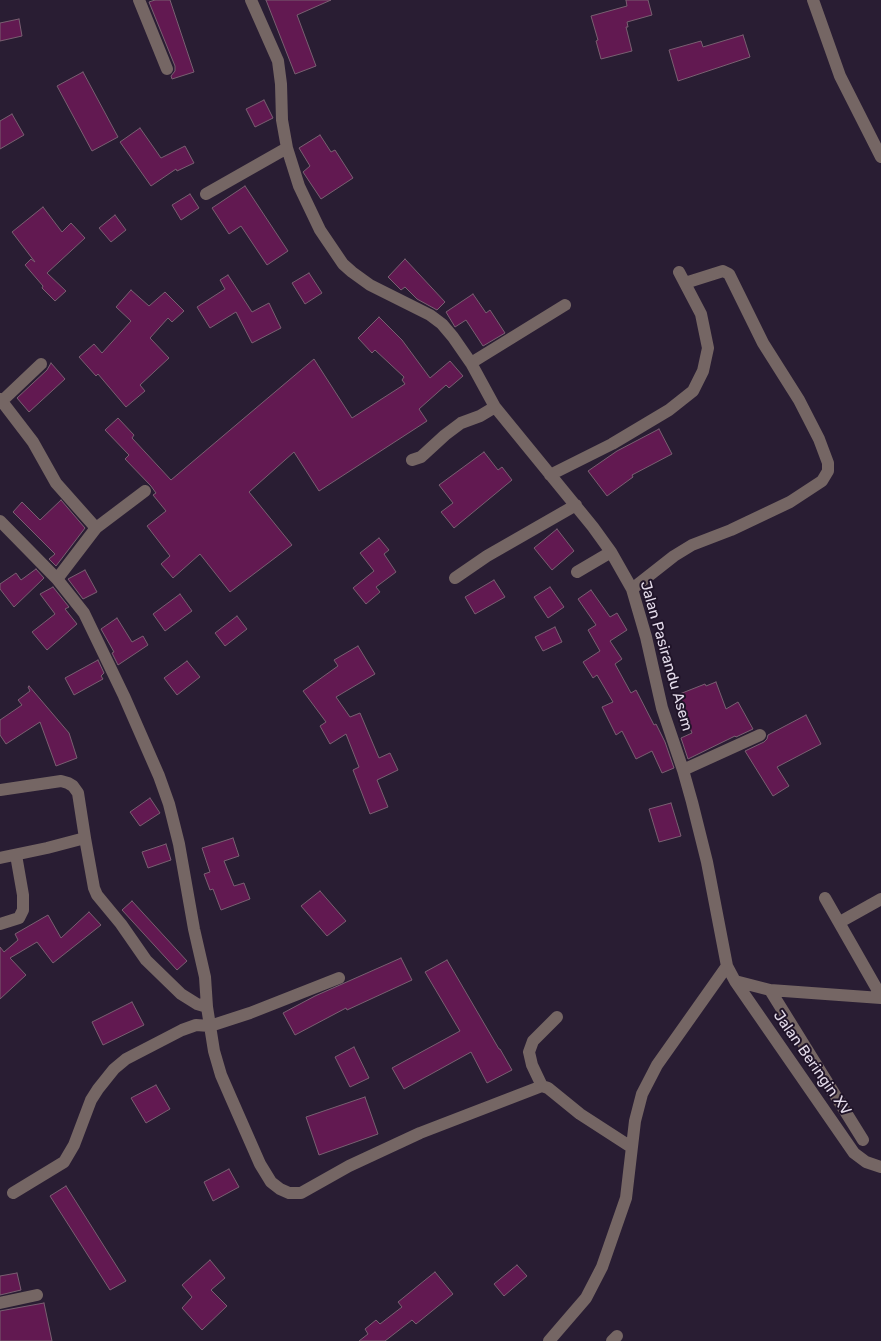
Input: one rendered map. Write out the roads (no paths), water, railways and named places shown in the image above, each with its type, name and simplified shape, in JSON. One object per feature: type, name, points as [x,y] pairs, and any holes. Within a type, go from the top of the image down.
[{"type":"street","points":[[139,0],[167,69]]},
{"type":"street","name":"Jalan Pasirandu Asem","points":[[251,0],[278,62],[282,120],[287,148],[299,186],[320,230],[343,264],[362,280],[422,310],[442,324],[471,363],[495,406],[576,505],[611,552],[632,589],[646,637],[662,708],[683,770],[707,862],[727,966]]},
{"type":"street","points":[[813,0],[840,76],[881,157]]},
{"type":"street","points":[[206,194],[287,148]]},
{"type":"street","points":[[550,475],[669,410],[693,391],[703,371],[708,348],[701,314],[682,277],[723,271],[729,274],[763,343],[799,400],[819,439],[828,463],[828,471],[822,481],[790,502],[730,530],[692,545],[674,556],[632,589]]},
{"type":"street","points":[[471,363],[565,305]]},
{"type":"street","points":[[41,364],[1,400],[33,442],[56,483],[96,528]]},
{"type":"street","points":[[412,460],[421,457],[461,423],[480,416],[495,406]]},
{"type":"street","points":[[57,579],[96,528],[145,491]]},
{"type":"street","points":[[455,578],[487,556],[576,505]]},
{"type":"street","points":[[0,521],[57,579],[84,613],[124,696],[159,776],[169,804],[179,844],[194,929],[205,976],[207,1007],[214,1051],[221,1075],[260,1164],[271,1182],[289,1193],[301,1193],[349,1166],[420,1133],[542,1086],[548,1088],[580,1114],[631,1147]]},
{"type":"street","points":[[577,572],[611,552]]},
{"type":"street","points":[[683,770],[760,735]]},
{"type":"street","points":[[0,790],[61,781],[73,786],[78,793],[94,888],[97,895],[121,924],[146,960],[181,994],[197,1004],[207,1007]]},
{"type":"street","points":[[0,858],[85,838]]},
{"type":"street","points":[[0,924],[18,918],[22,910],[23,895],[16,855]]},
{"type":"street","points":[[825,898],[881,997]]},
{"type":"street","points":[[840,922],[881,899]]},
{"type":"street","points":[[549,1341],[586,1298],[602,1267],[626,1198],[635,1121],[642,1094],[657,1065],[727,966]]},
{"type":"street","name":"Jalan Beringin XV","points":[[727,966],[734,981],[854,1153],[866,1162],[881,1167]]},
{"type":"street","points":[[13,1193],[64,1162],[69,1156],[91,1100],[104,1080],[126,1059],[182,1030],[196,1025],[210,1026],[282,1001],[339,978]]},
{"type":"street","points":[[734,981],[770,990],[881,997]]},
{"type":"street","points":[[770,990],[863,1140]]},
{"type":"street","points":[[542,1086],[532,1065],[529,1052],[533,1041],[557,1017]]},
{"type":"street","points":[[0,1303],[37,1295]]}]
